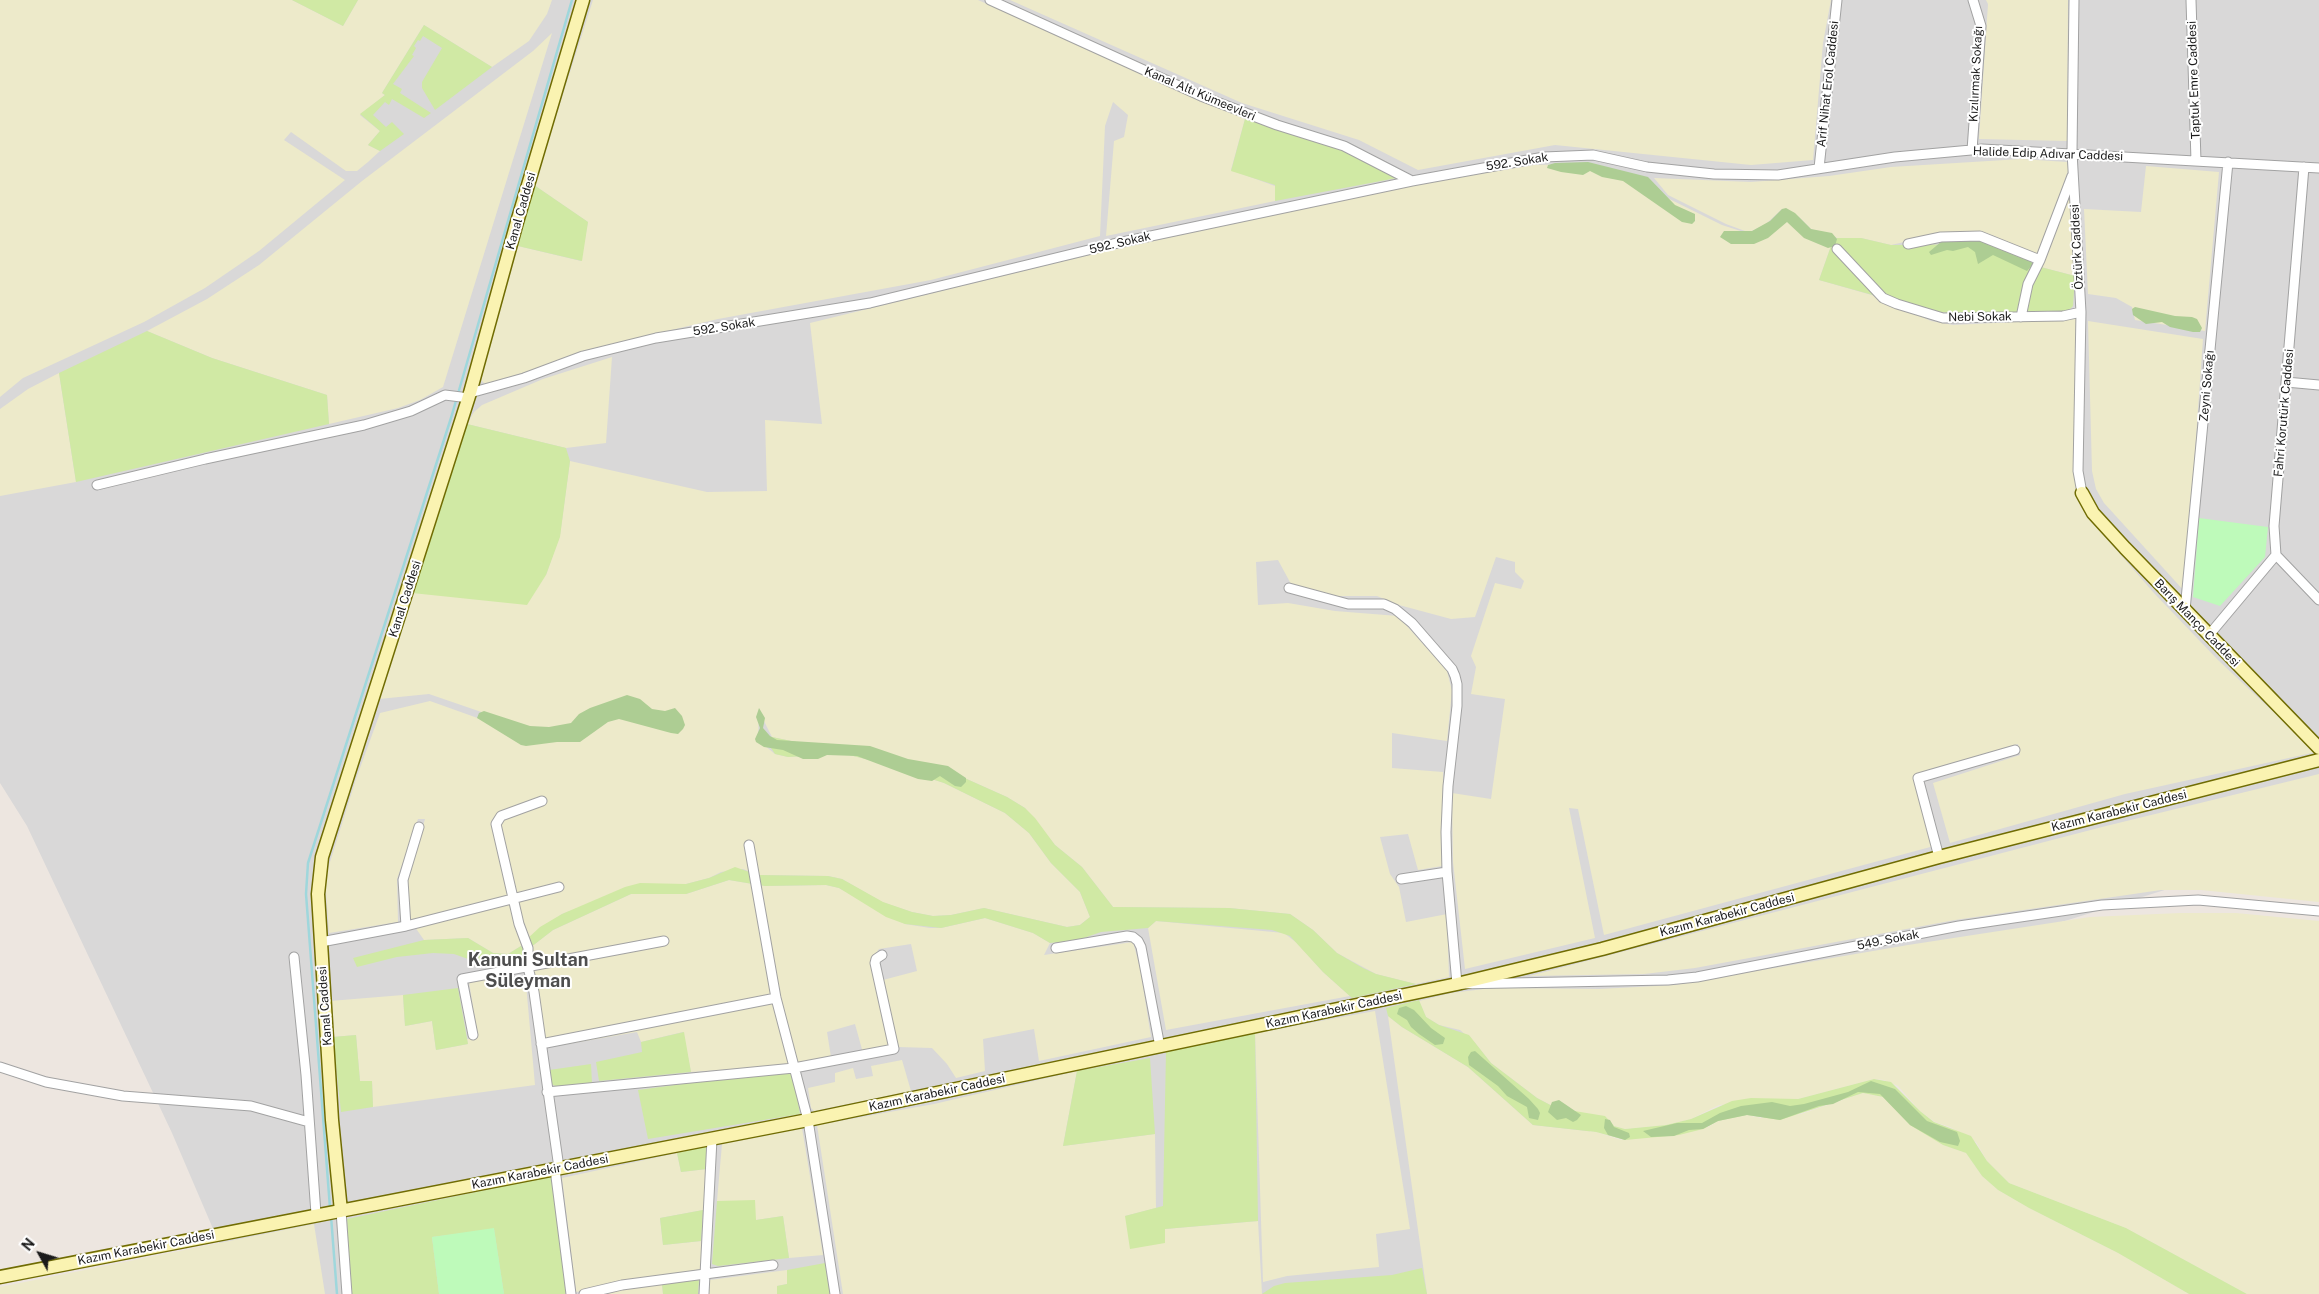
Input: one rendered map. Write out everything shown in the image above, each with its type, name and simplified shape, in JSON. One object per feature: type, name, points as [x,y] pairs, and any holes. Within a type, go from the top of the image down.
[{"type":"street","name":"Kanal Caddesi","points":[[339,1211],[318,894],[322,856],[467,396],[583,0]]},
{"type":"street","name":"Kanal Altı Kümeevleri","points":[[990,0],[1201,96],[1277,125],[1344,146],[1412,180]]},
{"type":"street","name":"Arif Nihat Erol Caddesi","points":[[1819,168],[1837,0]]},
{"type":"street","name":"Kızılırmak Sokağı","points":[[1972,150],[1981,26],[1973,0]]},
{"type":"street","name":"Öztürk Caddesi","points":[[2074,0],[2072,152],[2081,312],[2078,471],[2082,493]]},
{"type":"street","name":"Taptuk Emre Caddesi","points":[[2191,0],[2196,161]]},
{"type":"street","name":"Halide Edip Adıvar Caddesi","points":[[1778,174],[1895,157],[1972,150],[2072,152],[2319,168]]},
{"type":"street","name":"592. Sokak","points":[[467,396],[524,378],[583,356],[656,338],[870,302],[1108,245],[1412,180],[1544,156],[1593,155],[1656,168],[1714,174],[1778,174]]},
{"type":"street","name":"Zeyni Sokağı","points":[[2185,610],[2228,162]]},
{"type":"street","name":"Fahri Korutürk Caddesi","points":[[2276,555],[2274,526],[2304,167]]},
{"type":"street","points":[[2021,316],[2028,284],[2040,260],[2073,173]]},
{"type":"street","points":[[1908,244],[1941,237],[1980,236],[2040,260]]},
{"type":"street","name":"Nebi Sokak","points":[[1837,248],[1883,298],[1943,318],[2063,316],[2081,312]]},
{"type":"street","points":[[2286,382],[2319,385]]},
{"type":"street","points":[[97,486],[205,459],[364,425],[411,411],[441,397],[467,396]]},
{"type":"street","name":"Barış Manço Caddesi","points":[[2082,493],[2093,513],[2319,748]]},
{"type":"street","points":[[2209,635],[2276,555],[2319,600]]},
{"type":"street","points":[[1289,588],[1348,604],[1384,604],[1395,609],[1412,623],[1452,669],[1457,684],[1457,691],[1448,786],[1447,872],[1457,984]]},
{"type":"street","points":[[1939,857],[1918,778],[2015,750]]},
{"type":"street","name":"Kazım Karabekir Caddesi","points":[[0,1277],[808,1120],[1457,984],[1602,949],[1939,857],[2319,760]]},
{"type":"street","points":[[542,802],[501,816],[496,821],[512,899],[528,948],[528,967],[541,1044],[571,1294]]},
{"type":"street","points":[[406,926],[403,880],[418,827]]},
{"type":"street","points":[[749,845],[776,998],[808,1120],[836,1294]]},
{"type":"street","points":[[1401,879],[1447,872]]},
{"type":"street","points":[[321,942],[406,926],[559,887]]},
{"type":"street","name":"549. Sokak","points":[[1457,984],[1668,980],[1697,977],[1950,928],[2102,905],[2198,900],[2319,912]]},
{"type":"street","points":[[1056,948],[1127,936],[1133,937],[1138,941],[1141,947],[1160,1047]]},
{"type":"street","points":[[473,1035],[462,979],[664,941]]},
{"type":"street","points":[[547,1092],[794,1068],[894,1049],[875,963],[876,959],[882,955]]},
{"type":"street","points":[[294,957],[318,1214]]},
{"type":"street","points":[[541,1044],[776,998]]},
{"type":"street","points":[[0,1067],[46,1082],[123,1096],[251,1106],[309,1122]]},
{"type":"street","points":[[704,1294],[712,1139]]},
{"type":"street","points":[[339,1211],[347,1294]]},
{"type":"street","points":[[584,1294],[622,1285],[773,1265]]},
{"type":"shaded area","points":[[0,0],[292,0],[343,26],[358,0],[552,0],[547,14],[529,41],[492,67],[424,25],[382,93],[385,95],[360,115],[380,131],[368,145],[380,151],[368,162],[357,171],[346,171],[291,132],[284,140],[345,180],[259,251],[205,288],[144,322],[23,378],[0,397]]},
{"type":"shaded area","points":[[131,0],[2319,0],[2319,842],[1637,1054],[1491,1294],[241,1294],[172,1133],[27,826],[0,783],[0,296]]},
{"type":"shaded area","points":[[593,0],[978,0],[1245,119],[1231,170],[1275,186],[1275,201],[1106,236],[1114,141],[1124,137],[1128,115],[1113,102],[1105,126],[1100,236],[931,280],[718,319],[582,351],[532,370],[485,384],[480,379],[518,246],[581,261],[588,222],[534,185]]},
{"type":"shaded area","points":[[1010,0],[1831,0],[1823,43],[1813,160],[1751,165],[1555,145],[1418,170],[1359,140],[1242,103]]},
{"type":"shaded area","points":[[1986,0],[2068,0],[2067,141],[1979,139],[1988,4]]},
{"type":"shaded area","points":[[552,33],[443,387],[420,400],[398,408],[329,424],[327,395],[212,358],[147,331],[207,299],[259,265],[362,181],[533,51]]},
{"type":"shaded area","points":[[2021,159],[2067,162],[2069,168],[2041,249],[2036,255],[1992,235],[1973,233],[1948,232],[1891,245],[1861,238],[1837,238],[1811,229],[1799,217],[1782,209],[1766,224],[1752,231],[1745,231],[1726,224],[1668,195],[1654,178],[1751,182],[1829,176],[1891,167]]},
{"type":"shaded area","points":[[1578,164],[1635,182],[1722,225],[1756,236],[1787,216],[1831,246],[1819,280],[1875,296],[1931,321],[1953,325],[2079,319],[2075,472],[2077,496],[2088,517],[2153,592],[2218,660],[2316,752],[2125,794],[1950,843],[1933,783],[2020,755],[2018,744],[1927,770],[1917,777],[1916,788],[1934,846],[1604,935],[1578,809],[1569,808],[1595,938],[1465,969],[1453,862],[1452,793],[1491,799],[1505,699],[1471,694],[1476,667],[1471,656],[1495,583],[1521,589],[1524,581],[1515,572],[1515,562],[1496,557],[1475,617],[1451,619],[1399,605],[1377,596],[1330,596],[1291,584],[1278,560],[1256,562],[1258,605],[1288,603],[1335,611],[1398,616],[1447,671],[1452,691],[1447,741],[1392,733],[1392,768],[1443,772],[1442,866],[1418,870],[1408,834],[1380,837],[1390,874],[1399,887],[1406,922],[1447,914],[1449,977],[1416,984],[1376,974],[1337,953],[1313,930],[1290,914],[1229,908],[1113,907],[1082,867],[1055,845],[1025,808],[1007,797],[960,776],[772,737],[759,711],[758,740],[775,754],[788,757],[845,754],[882,763],[944,783],[1005,813],[1029,833],[1051,863],[1080,892],[1090,917],[1080,925],[1067,927],[984,908],[951,915],[933,916],[912,912],[882,902],[842,879],[828,876],[758,875],[743,869],[721,872],[709,878],[686,884],[655,884],[591,903],[562,914],[508,954],[493,953],[468,938],[424,940],[417,930],[410,917],[407,885],[425,819],[418,819],[397,879],[398,922],[329,933],[325,878],[356,779],[380,713],[430,701],[525,735],[525,727],[429,694],[379,699],[412,593],[546,575],[560,535],[570,461],[707,492],[767,491],[765,420],[822,424],[810,323],[1089,255],[1395,188],[1534,165]]},
{"type":"shaded area","points":[[2146,166],[2219,172],[2205,331],[2135,320],[2132,307],[2116,298],[2088,294],[2084,209],[2141,212]]},
{"type":"shaded area","points":[[2071,187],[2075,276],[2041,267]]},
{"type":"shaded area","points":[[2088,321],[2203,339],[2185,592],[2104,503],[2096,489],[2092,471]]},
{"type":"shaded area","points":[[612,357],[606,443],[566,448],[467,424],[474,412],[482,405],[543,379]]},
{"type":"shaded area","points":[[59,373],[76,482],[0,496],[0,409],[28,389]]},
{"type":"shaded area","points":[[2319,774],[2319,902],[2201,890],[2161,890],[1955,920],[1695,968],[1644,974],[1529,976],[2106,826]]},
{"type":"shaded area","points":[[729,880],[765,886],[826,885],[839,888],[905,924],[930,928],[941,928],[985,918],[1033,933],[1050,943],[1044,955],[1133,942],[1140,968],[1151,1037],[1039,1061],[1034,1029],[983,1039],[985,1071],[956,1078],[947,1064],[932,1048],[898,1047],[883,980],[917,971],[911,944],[879,949],[871,960],[890,1045],[863,1053],[855,1024],[827,1032],[831,1057],[787,1065],[691,1072],[683,1032],[641,1042],[637,1032],[545,1048],[536,978],[525,961],[531,947],[553,930],[631,894],[686,894]]},
{"type":"shaded area","points":[[2180,913],[2236,913],[2319,921],[2319,1294],[2247,1294],[2126,1228],[2009,1183],[1987,1161],[1976,1142],[1950,1127],[1935,1122],[1920,1111],[1898,1086],[1884,1080],[1874,1079],[1798,1099],[1719,1105],[1691,1119],[1666,1125],[1625,1129],[1556,1108],[1537,1098],[1491,1063],[1475,1043],[1460,1030],[1439,1025],[1426,1017],[1419,1001],[1451,993],[1492,988],[1599,989],[1675,985],[1908,945],[2090,917]]},
{"type":"shaded area","points":[[1156,921],[1284,933],[1297,943],[1323,972],[1350,996],[1166,1030],[1148,928]]},
{"type":"shaded area","points":[[506,977],[523,979],[526,984],[535,1085],[373,1107],[372,1081],[360,1081],[356,1035],[333,1037],[330,1001],[403,995],[405,1026],[432,1021],[436,1050],[468,1044],[467,1039],[478,1038],[469,982]]},
{"type":"shaded area","points":[[1375,1011],[1410,1229],[1376,1234],[1379,1267],[1287,1276],[1263,1282],[1255,1033]]},
{"type":"shaded area","points":[[1388,1016],[1402,1027],[1468,1067],[1533,1125],[1596,1132],[1621,1140],[1708,1127],[1718,1121],[1747,1115],[1761,1118],[1801,1114],[1863,1093],[1883,1097],[1943,1145],[1966,1153],[1982,1176],[1998,1190],[2029,1208],[2118,1253],[2189,1294],[1427,1294]]},
{"type":"shaded area","points":[[902,1060],[911,1091],[814,1111],[811,1108],[808,1088],[835,1082],[835,1073],[853,1068],[856,1079],[873,1076],[871,1066]]},
{"type":"shaded area","points":[[1077,1071],[1063,1146],[1155,1134],[1156,1208],[1125,1216],[1165,1229],[1258,1221],[1262,1294],[843,1294],[817,1125],[934,1104]]},
{"type":"shaded area","points":[[802,1128],[823,1255],[789,1258],[783,1216],[756,1220],[717,1201],[722,1144]]},
{"type":"shaded area","points":[[677,1153],[681,1172],[707,1169],[703,1210],[660,1218],[663,1245],[701,1241],[701,1269],[576,1292],[562,1178]]},
{"type":"shaded area","points":[[314,1224],[325,1294],[0,1294],[0,1287]]},
{"type":"shaded area","points":[[787,1270],[787,1284],[777,1286],[777,1294],[709,1294],[710,1280]]},
{"type":"shaded area","points":[[662,1284],[663,1294],[602,1294],[616,1290]]},
{"type":"green space","points":[[292,0],[358,0],[343,26]]},
{"type":"green space","points":[[424,25],[492,67],[435,110],[422,88],[422,82],[442,48],[423,36],[414,46],[416,48],[412,55],[414,56],[393,84],[402,89],[400,93],[431,113],[424,118],[392,99],[389,105],[385,102],[373,115],[386,127],[392,122],[404,134],[380,151],[368,145],[380,131],[360,114],[385,95],[382,93]]},
{"type":"green space","points":[[1245,119],[1357,155],[1397,178],[1275,201],[1275,185],[1231,171]]},
{"type":"green space","points":[[1588,162],[1648,177],[1675,205],[1695,214],[1695,221],[1692,224],[1682,222],[1623,181],[1602,177],[1590,171],[1583,175],[1547,168],[1548,165],[1555,163]]},
{"type":"green space","points":[[534,185],[588,222],[582,261],[518,246]]},
{"type":"green space","points":[[1786,208],[1795,213],[1811,229],[1832,233],[1837,239],[1835,246],[1828,248],[1804,238],[1787,222],[1768,238],[1754,244],[1731,244],[1720,237],[1724,231],[1752,231],[1770,221],[1782,209]]},
{"type":"green space","points":[[1837,238],[1861,238],[1891,245],[1982,244],[2029,264],[2075,276],[2073,306],[2068,311],[1960,314],[1930,311],[1819,280],[1831,246]]},
{"type":"green space","points":[[1952,238],[1984,241],[2030,260],[2033,264],[2027,271],[1993,255],[1978,264],[1975,252],[1968,247],[1953,251],[1947,250],[1931,255],[1929,252],[1942,241]]},
{"type":"green space","points":[[2135,307],[2175,316],[2192,317],[2197,319],[2202,328],[2200,332],[2193,332],[2170,327],[2162,322],[2146,324],[2133,315],[2132,309]]},
{"type":"green space","points":[[147,331],[212,358],[327,395],[329,424],[76,482],[59,373]]},
{"type":"green space","points":[[467,424],[566,448],[570,461],[560,537],[546,575],[527,605],[412,593]]},
{"type":"green space","points":[[2199,518],[2268,527],[2265,557],[2220,606],[2193,597]]},
{"type":"green space","points":[[627,695],[640,699],[652,709],[665,711],[675,708],[682,716],[685,725],[683,729],[678,734],[671,733],[619,719],[608,722],[580,742],[557,742],[526,746],[521,745],[477,718],[479,713],[484,711],[530,726],[549,727],[571,723],[579,714],[590,708]]},
{"type":"green space","points":[[759,708],[765,718],[763,728],[770,736],[777,740],[870,746],[908,759],[948,766],[966,778],[966,782],[961,787],[955,786],[940,776],[932,781],[918,779],[857,756],[827,755],[818,759],[803,759],[783,750],[764,747],[756,742],[755,739],[760,728],[756,717]]},
{"type":"green space","points":[[772,737],[960,776],[1007,797],[1025,808],[1035,818],[1055,845],[1082,867],[1113,907],[1229,908],[1290,914],[1313,930],[1337,953],[1363,968],[1376,974],[1416,984],[1352,998],[1323,972],[1290,936],[1272,930],[1156,921],[1148,928],[1101,932],[1078,940],[1050,943],[1033,933],[985,918],[941,928],[905,924],[886,917],[839,888],[826,885],[765,886],[729,880],[686,894],[631,894],[553,930],[531,947],[526,940],[540,927],[562,914],[625,887],[640,883],[686,884],[709,878],[735,867],[758,875],[828,876],[842,879],[883,902],[912,912],[933,916],[951,915],[984,908],[1067,927],[1080,925],[1090,917],[1080,892],[1051,863],[1029,833],[1005,813],[944,783],[882,763],[845,754],[788,757],[775,754],[771,748]]},
{"type":"green space","points":[[468,938],[493,953],[508,954],[521,946],[526,951],[525,961],[518,967],[496,969],[454,954],[433,953],[397,957],[357,967],[353,958],[424,940]]},
{"type":"green space","points":[[458,988],[468,1044],[436,1050],[432,1021],[405,1026],[403,995]]},
{"type":"green space","points":[[1419,1000],[1426,1017],[1439,1025],[1469,1035],[1491,1063],[1537,1098],[1556,1108],[1605,1116],[1614,1126],[1625,1129],[1666,1125],[1691,1119],[1732,1101],[1751,1098],[1798,1099],[1874,1079],[1891,1082],[1934,1122],[1971,1136],[1987,1161],[2009,1183],[2126,1228],[2247,1294],[2189,1294],[2118,1253],[2029,1208],[1998,1190],[1982,1176],[1966,1153],[1943,1145],[1910,1125],[1883,1097],[1863,1093],[1780,1120],[1747,1115],[1718,1121],[1703,1129],[1679,1135],[1625,1140],[1596,1132],[1533,1125],[1468,1067],[1402,1027],[1388,1016],[1386,1008]]},
{"type":"green space","points":[[1406,1006],[1414,1010],[1431,1028],[1445,1038],[1443,1044],[1435,1045],[1411,1027],[1407,1020],[1397,1014],[1399,1008]]},
{"type":"green space","points":[[684,1032],[691,1072],[599,1081],[596,1062],[642,1052],[641,1042]]},
{"type":"green space","points":[[1255,1033],[1258,1221],[1165,1229],[1165,1243],[1130,1249],[1125,1216],[1163,1206],[1166,1051]]},
{"type":"green space","points":[[356,1035],[360,1081],[372,1081],[373,1107],[341,1112],[333,1037]]},
{"type":"green space","points":[[1475,1051],[1529,1099],[1540,1113],[1538,1120],[1529,1118],[1527,1107],[1507,1096],[1498,1086],[1469,1065],[1468,1057],[1471,1052]]},
{"type":"green space","points":[[1150,1058],[1155,1134],[1063,1146],[1077,1071]]},
{"type":"green space","points":[[591,1064],[592,1083],[560,1088],[551,1084],[549,1070]]},
{"type":"green space","points":[[793,1072],[800,1114],[648,1139],[638,1090],[748,1075]]},
{"type":"green space","points":[[1871,1081],[1895,1089],[1927,1121],[1957,1132],[1960,1141],[1958,1146],[1940,1142],[1910,1125],[1880,1094],[1858,1092],[1833,1104],[1819,1106],[1780,1120],[1747,1115],[1718,1121],[1703,1129],[1689,1130],[1674,1136],[1651,1137],[1643,1131],[1677,1123],[1702,1123],[1720,1113],[1741,1106],[1772,1102],[1790,1106],[1804,1104],[1848,1092]]},
{"type":"green space","points":[[1559,1100],[1581,1115],[1577,1120],[1573,1122],[1566,1118],[1557,1120],[1548,1112],[1552,1102]]},
{"type":"green space","points":[[1605,1119],[1610,1120],[1614,1127],[1629,1133],[1630,1137],[1625,1140],[1608,1135],[1604,1128]]},
{"type":"green space","points":[[706,1146],[707,1169],[681,1172],[677,1153]]},
{"type":"green space","points":[[553,1176],[567,1291],[565,1294],[504,1294],[494,1229],[432,1237],[439,1294],[351,1294],[347,1219]]},
{"type":"green space","points":[[755,1200],[756,1220],[783,1216],[789,1258],[718,1266],[712,1264],[717,1201]]},
{"type":"green space","points":[[703,1210],[701,1241],[663,1245],[660,1218]]},
{"type":"green space","points":[[494,1228],[504,1294],[439,1294],[432,1237]]},
{"type":"green space","points":[[825,1263],[830,1294],[777,1294],[777,1286],[787,1284],[787,1270]]},
{"type":"green space","points":[[1422,1268],[1427,1294],[1262,1294],[1274,1286],[1285,1283],[1392,1275]]},
{"type":"green space","points":[[699,1280],[698,1294],[663,1294],[662,1284]]},
{"type":"waterway","points":[[330,1208],[306,894],[308,863],[451,418],[572,0]]},
{"type":"waterway","points":[[331,1216],[337,1294]]},
{"type":"district","name":"Kanuni Sultan Süleyman","points":[[528,970]]}]
